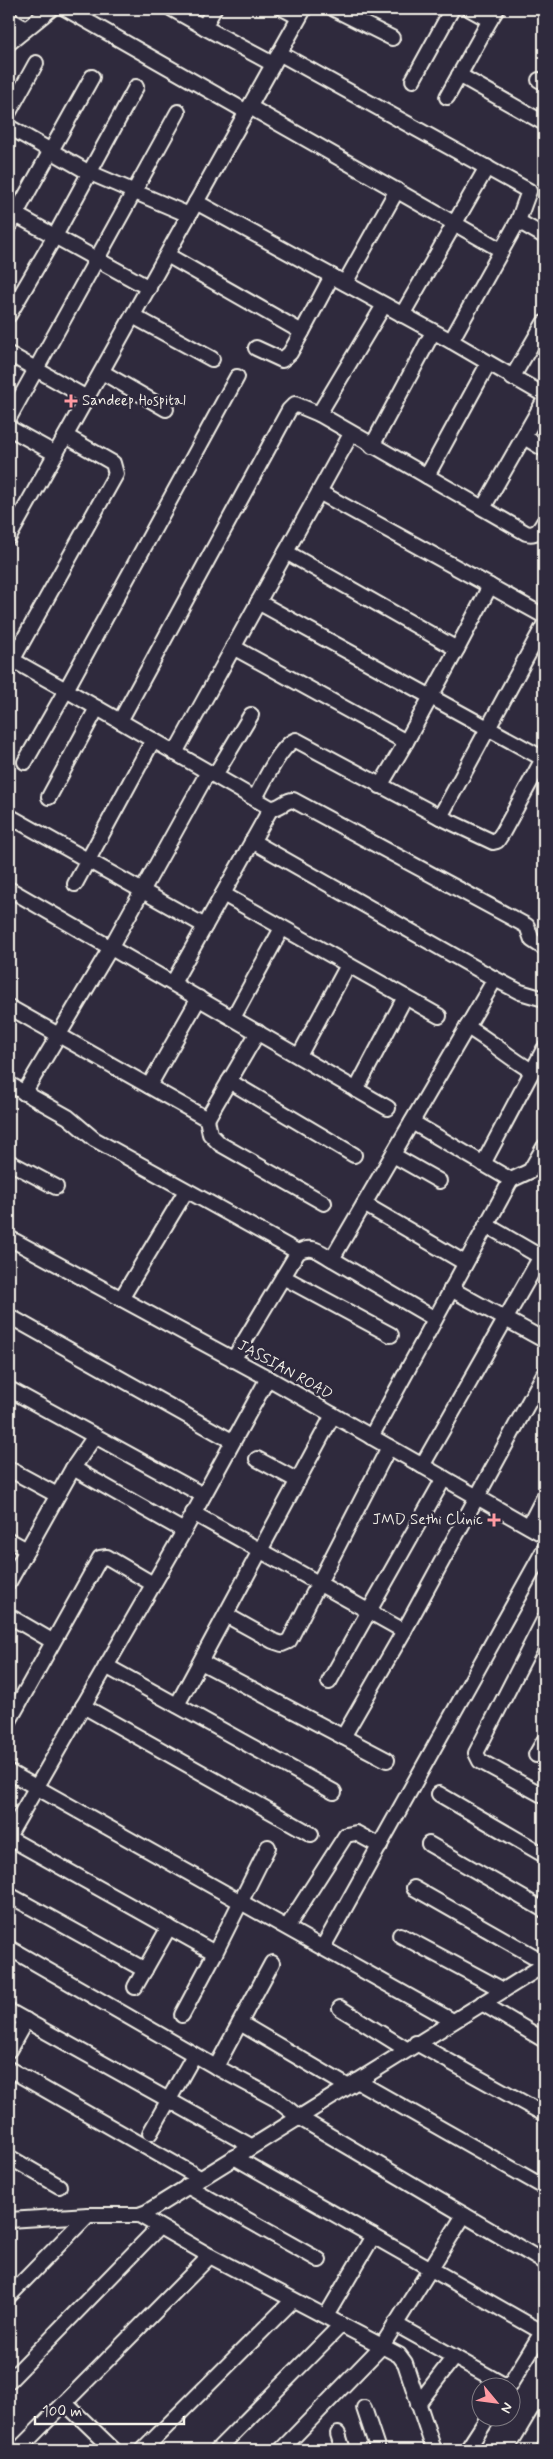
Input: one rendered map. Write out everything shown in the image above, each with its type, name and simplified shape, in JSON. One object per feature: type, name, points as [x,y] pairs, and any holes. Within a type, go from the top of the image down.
[{"type":"street","points":[[9,43],[51,9]]},
{"type":"street","points":[[66,9],[397,190],[502,250]]},
{"type":"street","points":[[172,9],[204,27],[276,59],[487,167],[529,191],[530,194],[518,221],[451,341]]},
{"type":"street","points":[[204,27],[214,9]]},
{"type":"street","points":[[9,537],[302,13],[284,9]]},
{"type":"street","points":[[334,9],[392,38]]},
{"type":"street","points":[[413,80],[452,9]]},
{"type":"street","points":[[447,97],[494,15],[470,9]]},
{"type":"street","points":[[9,20],[26,29]]},
{"type":"street","points":[[9,112],[36,63]]},
{"type":"street","points":[[459,75],[544,123]]},
{"type":"street","points":[[92,77],[11,217],[55,236],[149,288]]},
{"type":"street","points":[[9,315],[55,236],[88,172],[136,87]]},
{"type":"street","points":[[9,418],[178,112]]},
{"type":"street","points":[[9,127],[88,172],[189,215]]},
{"type":"street","points":[[402,315],[487,167]]},
{"type":"street","points":[[256,348],[282,360],[290,353],[397,190]]},
{"type":"street","points":[[196,202],[451,341],[544,395]]},
{"type":"street","points":[[518,221],[544,236]]},
{"type":"street","points":[[167,255],[302,332]]},
{"type":"street","points":[[319,414],[384,304]]},
{"type":"street","points":[[133,316],[212,359]]},
{"type":"street","points":[[512,378],[544,323]]},
{"type":"street","points":[[372,446],[433,332]]},
{"type":"street","points":[[9,354],[87,398]]},
{"type":"street","points":[[426,476],[488,364]]},
{"type":"street","points":[[102,372],[166,409]]},
{"type":"street","points":[[24,762],[66,690],[237,377]]},
{"type":"street","points":[[483,508],[544,401]]},
{"type":"street","points":[[120,720],[288,410],[295,404],[319,414],[528,534],[537,532],[544,522]]},
{"type":"street","points":[[9,428],[56,454]]},
{"type":"street","points":[[175,753],[351,434]]},
{"type":"street","points":[[66,436],[113,463],[116,474],[10,661],[120,720],[271,808],[280,807],[293,800],[527,926],[532,940],[544,948]]},
{"type":"street","points":[[524,437],[544,449]]},
{"type":"street","points":[[320,492],[544,616]]},
{"type":"street","points":[[286,552],[457,649]]},
{"type":"street","points":[[380,786],[406,742],[490,586]]},
{"type":"street","points":[[255,798],[282,750],[291,741],[296,740],[486,841],[495,842],[544,758],[258,602]]},
{"type":"street","points":[[440,817],[544,625]]},
{"type":"street","points":[[233,647],[406,742]]},
{"type":"street","points":[[49,798],[98,708]]},
{"type":"street","points":[[24,1092],[59,1036],[211,773],[251,715]]},
{"type":"street","points":[[75,884],[153,740]]},
{"type":"street","points":[[173,983],[271,808]]},
{"type":"street","points":[[9,816],[205,926]]},
{"type":"street","points":[[252,840],[495,979],[520,992],[544,999]]},
{"type":"street","points":[[9,889],[388,1108]]},
{"type":"street","points":[[223,894],[439,1016]]},
{"type":"street","points":[[233,1018],[282,928]]},
{"type":"street","points":[[299,1056],[348,965]]},
{"type":"street","points":[[332,1260],[495,979]]},
{"type":"street","points":[[356,1090],[405,997]]},
{"type":"street","points":[[149,1086],[199,998]]},
{"type":"street","points":[[9,1007],[207,1119]]},
{"type":"street","points":[[467,1027],[483,1036],[508,1058],[532,1071]]},
{"type":"street","points":[[258,1032],[207,1119],[210,1134],[220,1144],[324,1203]]},
{"type":"street","points":[[483,1164],[544,1049]]},
{"type":"street","points":[[229,1081],[354,1155]]},
{"type":"street","points":[[9,1084],[68,1117],[94,1139],[298,1252]]},
{"type":"street","points":[[412,1122],[510,1180]]},
{"type":"street","points":[[371,1437],[510,1180],[525,1175],[530,1171],[544,1147]]},
{"type":"street","points":[[393,1154],[439,1181]]},
{"type":"street","points":[[9,1162],[56,1187]]},
{"type":"street","points":[[122,1299],[186,1191]]},
{"type":"street","points":[[364,1204],[465,1263]]},
{"type":"street","points":[[422,1466],[542,1254],[486,1225]]},
{"type":"street","name":"JASSIAN ROAD","points":[[9,1238],[268,1378],[544,1535]]},
{"type":"street","points":[[234,1360],[298,1252],[309,1247],[435,1319]]},
{"type":"street","points":[[283,1277],[391,1335]]},
{"type":"street","points":[[451,1289],[544,1340]]},
{"type":"street","points":[[9,1316],[232,1441]]},
{"type":"street","points":[[343,1736],[404,1631],[544,1374]]},
{"type":"street","points":[[215,1953],[9,1837],[184,1531],[268,1378]]},
{"type":"street","points":[[9,1389],[203,1495]]},
{"type":"street","points":[[177,1705],[333,1415]]},
{"type":"street","points":[[9,1582],[73,1468],[96,1436]]},
{"type":"street","points":[[226,1614],[273,1641],[286,1644],[389,1447]]},
{"type":"street","points":[[257,1459],[298,1481]]},
{"type":"street","points":[[73,1468],[184,1531]]},
{"type":"street","points":[[9,1470],[57,1495]]},
{"type":"street","points":[[329,1682],[444,1478]]},
{"type":"street","points":[[529,1526],[544,1497]]},
{"type":"street","points":[[193,1513],[404,1631]]},
{"type":"street","points":[[9,1540],[27,1550]]},
{"type":"street","points":[[324,1947],[544,1550]]},
{"type":"street","points":[[9,1721],[100,1558],[107,1557],[153,1584]]},
{"type":"street","points":[[9,1616],[52,1641]]},
{"type":"street","points":[[544,1620],[476,1753],[480,1761],[544,1796]]},
{"type":"street","points":[[201,1662],[387,1760]]},
{"type":"street","points":[[106,1666],[334,1792]]},
{"type":"street","points":[[83,1706],[310,1834]]},
{"type":"street","points":[[536,1755],[544,1741]]},
{"type":"street","points":[[9,1772],[453,2021]]},
{"type":"street","points":[[439,1794],[544,1855]]},
{"type":"street","points":[[287,1927],[346,1835],[356,1833],[380,1846]]},
{"type":"street","points":[[429,1844],[544,1910]]},
{"type":"street","points":[[182,2015],[268,1847]]},
{"type":"street","points":[[139,2215],[544,1963],[414,1888]]},
{"type":"street","points":[[9,1895],[144,1970]]},
{"type":"street","points":[[135,1987],[169,1928]]},
{"type":"street","points":[[400,1935],[503,1990]]},
{"type":"street","points":[[9,1948],[194,2055],[276,2099],[298,2117],[544,2262]]},
{"type":"street","points":[[216,2067],[272,1963]]},
{"type":"street","points":[[482,2003],[544,2040]]},
{"type":"street","points":[[340,2008],[544,2114]]},
{"type":"street","points":[[9,2011],[251,2146]]},
{"type":"street","points":[[9,2050],[26,2020]]},
{"type":"street","points":[[240,2023],[544,2187]]},
{"type":"street","points":[[150,2133],[194,2055]]},
{"type":"street","points":[[9,2069],[200,2178]]},
{"type":"street","points":[[9,2157],[59,2186]]},
{"type":"street","points":[[234,2157],[543,2331],[514,2376]]},
{"type":"street","points":[[187,2186],[319,2260]]},
{"type":"street","points":[[9,2295],[88,2215]]},
{"type":"street","points":[[9,2220],[88,2215],[139,2215],[210,2256],[382,2346],[402,2358],[434,2450]]},
{"type":"street","points":[[281,2450],[382,2346],[464,2215]]},
{"type":"street","points":[[9,2381],[159,2227]]},
{"type":"street","points":[[330,2312],[373,2236]]},
{"type":"street","points":[[18,2450],[210,2256]]},
{"type":"street","points":[[143,2450],[293,2300]]},
{"type":"street","points":[[395,2324],[489,2376]]},
{"type":"street","points":[[217,2450],[341,2325]]},
{"type":"street","points":[[418,2404],[454,2357]]},
{"type":"street","points":[[65,2403],[114,2450]]},
{"type":"street","points":[[364,2408],[378,2450]]},
{"type":"street","points":[[525,2450],[544,2418]]},
{"type":"street","points":[[467,2450],[483,2426]]},
{"type":"street","points":[[338,2434],[343,2450]]},
{"type":"place","name":"Sandeep Hospital","points":[[71,401]]},
{"type":"place","name":"JMD Sethi Clinic","points":[[494,1520]]}]
